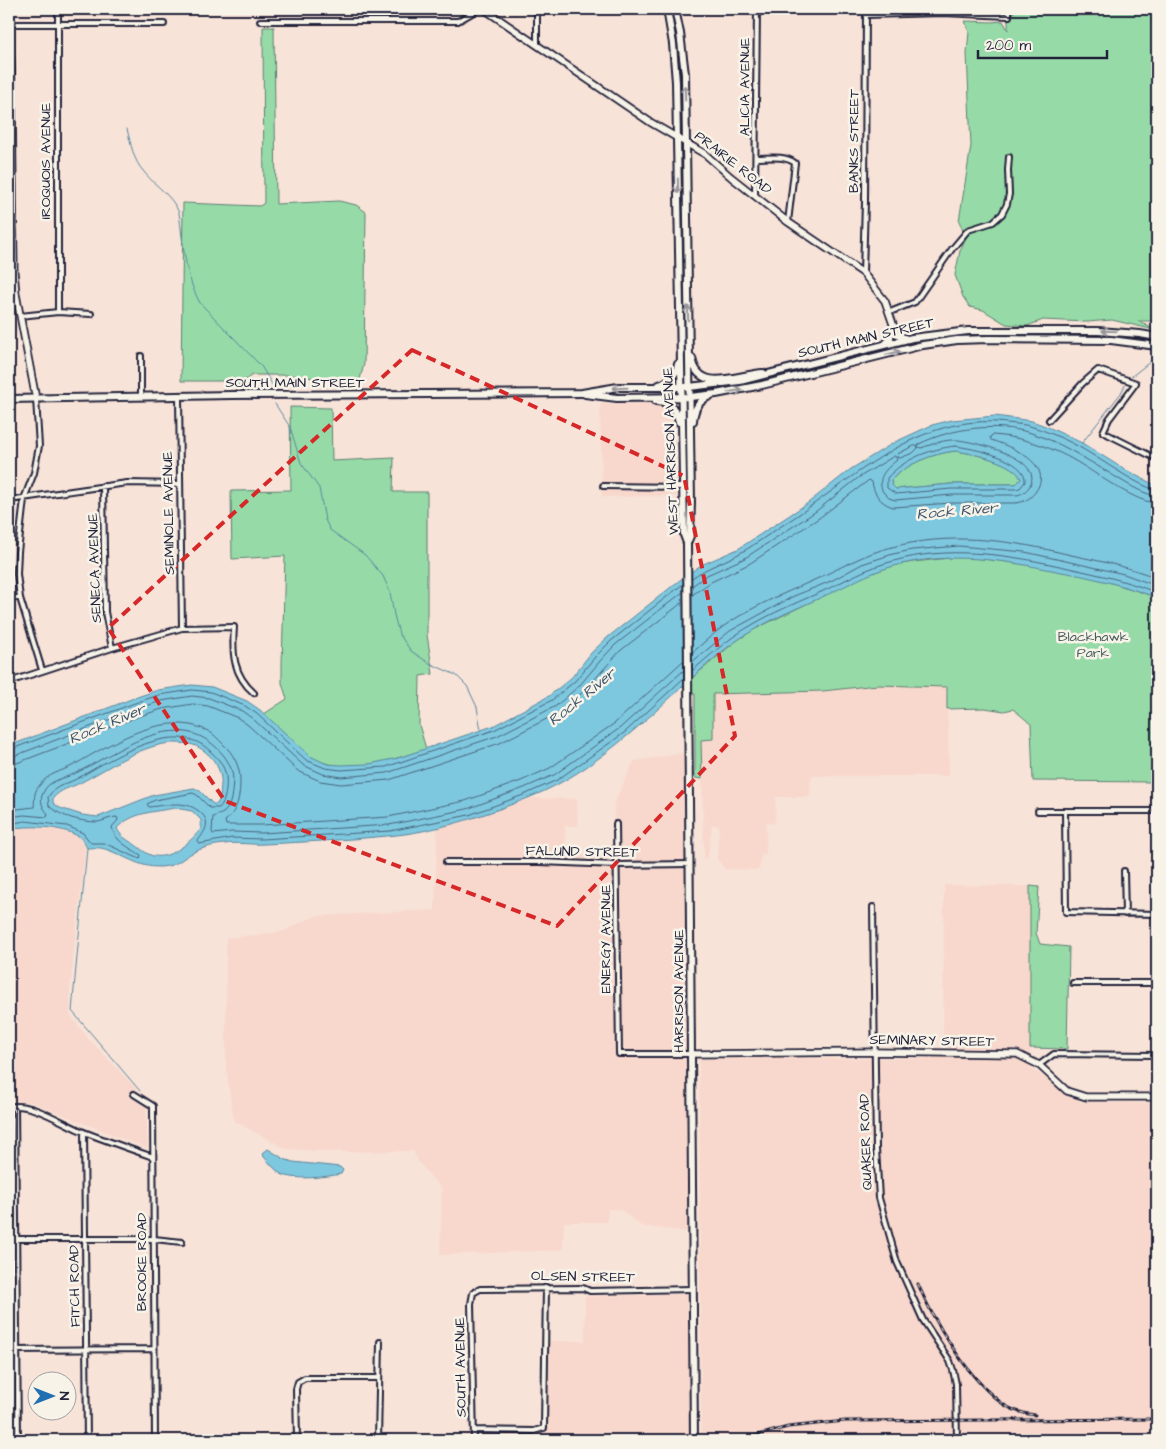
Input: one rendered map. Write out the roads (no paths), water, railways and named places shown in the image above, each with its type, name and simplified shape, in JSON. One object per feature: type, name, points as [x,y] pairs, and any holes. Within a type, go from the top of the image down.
[{"type":"main road","name":"WEST HARRISON AVENUE","points":[[667,9],[675,57],[684,535],[688,543]]},
{"type":"main road","name":"WEST HARRISON AVENUE","points":[[675,9],[680,33],[684,74],[686,142],[690,397],[690,536],[688,543]]},
{"type":"main road","points":[[648,387],[664,384],[669,381],[678,368],[680,286]]},
{"type":"main road","name":"SOUTH MAIN STREET","points":[[582,393],[606,388],[689,387],[740,381],[844,354],[931,335],[992,330],[1120,332],[1157,337]]},
{"type":"main road","name":"SOUTH MAIN STREET","points":[[9,399],[582,393],[598,396],[690,397],[762,386],[939,342],[988,339],[1124,341],[1157,346]]},
{"type":"main road","points":[[689,340],[694,367],[706,379],[716,380],[756,373],[777,372]]},
{"type":"main road","points":[[1124,341],[1157,350]]},
{"type":"main road","points":[[690,484],[693,466],[695,411],[702,400],[716,394]]},
{"type":"main road","points":[[598,396],[616,401],[658,401],[669,404],[675,410],[682,435]]},
{"type":"main road","name":"HARRISON AVENUE","points":[[688,543],[694,1440]]},
{"type":"street","points":[[9,9],[14,272],[16,294],[36,399],[39,446],[34,473],[24,499],[17,574],[20,598],[42,670]]},
{"type":"street","name":"IROQUOIS AVENUE","points":[[58,9],[58,312]]},
{"type":"street","points":[[260,22],[458,21],[479,9]]},
{"type":"street","name":"PRAIRIE ROAD","points":[[484,9],[650,122],[705,154],[788,222],[863,273],[878,292],[890,312],[893,326]]},
{"type":"street","points":[[536,9],[537,45]]},
{"type":"street","name":"ALICIA AVENUE","points":[[755,196],[757,9]]},
{"type":"street","name":"BANKS STREET","points":[[863,273],[866,9]]},
{"type":"street","points":[[866,15],[943,13],[1009,16],[1009,9]]},
{"type":"street","points":[[9,24],[164,24]]},
{"type":"street","points":[[756,158],[780,157],[795,163],[788,222]]},
{"type":"street","points":[[890,312],[915,302],[952,249],[968,230],[993,222],[1002,214],[1009,194],[1009,157]]},
{"type":"street","points":[[20,316],[58,312],[91,314]]},
{"type":"street","points":[[893,326],[900,336],[908,339]]},
{"type":"street","points":[[884,345],[890,339],[893,326]]},
{"type":"street","points":[[141,356],[141,397]]},
{"type":"street","points":[[1049,420],[1083,383],[1098,370],[1136,383],[1109,419],[1103,432],[1157,459]]},
{"type":"street","name":"SEMINOLE AVENUE","points":[[179,397],[182,628]]},
{"type":"street","points":[[9,500],[127,483],[180,484]]},
{"type":"street","points":[[603,486],[683,487],[690,484]]},
{"type":"street","name":"SENECA AVENUE","points":[[103,486],[105,612],[112,648]]},
{"type":"street","points":[[9,598],[20,598]]},
{"type":"street","points":[[9,682],[112,648],[182,628],[234,627],[235,654],[240,677],[244,684],[254,693]]},
{"type":"street","points":[[1038,811],[1157,811]]},
{"type":"street","points":[[1064,811],[1066,912],[1157,914]]},
{"type":"street","name":"ENERGY AVENUE","points":[[616,824],[618,1054],[692,1054]]},
{"type":"street","name":"FALUND STREET","points":[[446,862],[540,862],[617,865],[690,864]]},
{"type":"street","points":[[1124,871],[1125,914]]},
{"type":"street","name":"QUAKER ROAD","points":[[874,907],[874,1052],[879,1198],[897,1262],[923,1320],[950,1361],[956,1384],[957,1440]]},
{"type":"street","points":[[1073,983],[1157,982]]},
{"type":"street","name":"SEMINARY STREET","points":[[692,1054],[874,1052],[1017,1054],[1040,1065],[1067,1091],[1086,1097],[1157,1097]]},
{"type":"street","points":[[1040,1065],[1054,1054],[1157,1055]]},
{"type":"street","name":"BROOKE ROAD","points":[[134,1094],[153,1106],[156,1440]]},
{"type":"street","points":[[15,1106],[18,1440]]},
{"type":"street","points":[[9,1107],[34,1109],[84,1132],[153,1157]]},
{"type":"street","name":"FITCH ROAD","points":[[84,1132],[87,1440]]},
{"type":"street","points":[[9,1239],[154,1239],[182,1242]]},
{"type":"street","points":[[474,1430],[534,1430],[544,1428],[546,1287]]},
{"type":"street","name":"OLSEN STREET","points":[[473,1293],[480,1288],[583,1288],[590,1291],[693,1289]]},
{"type":"street","name":"SOUTH AVENUE","points":[[473,1293],[471,1304],[474,1440]]},
{"type":"street","points":[[378,1440],[380,1342]]},
{"type":"street","points":[[9,1350],[154,1349]]},
{"type":"street","points":[[297,1440],[296,1389],[298,1382],[305,1378],[378,1378]]},
{"type":"water","name":"Rock River","points":[[995,416],[1032,421],[1082,443],[1127,471],[1157,486],[1157,598],[1095,579],[1016,563],[955,558],[914,561],[865,576],[754,630],[718,655],[629,735],[581,771],[555,786],[528,798],[459,822],[423,831],[387,836],[341,840],[217,845],[196,851],[172,865],[160,867],[138,863],[103,848],[87,848],[79,837],[62,830],[34,827],[9,829],[9,746],[158,690],[192,685],[212,687],[247,701],[260,710],[310,756],[327,764],[369,764],[398,758],[493,726],[549,696],[572,677],[591,653],[608,637],[701,565],[738,549],[808,503],[851,469],[895,442],[932,425],[952,420]],"holes":[[[955,451],[982,456],[1002,463],[1017,473],[1021,479],[1016,484],[951,484],[896,489],[892,485],[891,480],[913,464],[938,454]],[[170,743],[190,744],[208,754],[217,765],[221,778],[220,795],[217,804],[213,804],[199,790],[194,788],[154,795],[98,817],[82,815],[60,808],[53,803],[53,798],[62,791],[135,753]],[[175,808],[192,811],[201,820],[201,829],[186,844],[174,852],[168,855],[154,856],[124,837],[117,828],[130,819],[152,812]]]},
{"type":"water","points":[[268,1149],[293,1162],[340,1167],[343,1170],[341,1174],[319,1177],[302,1178],[287,1176],[281,1174],[264,1157],[263,1153]]},
{"type":"waterway","points":[[127,129],[133,152],[140,167],[168,196],[179,213],[188,271],[200,303],[261,366],[273,386]]},
{"type":"waterway","points":[[1132,376],[1155,358]]},
{"type":"waterway","points":[[1082,443],[1121,393],[1125,385]]},
{"type":"waterway","points":[[275,404],[290,427],[301,463],[319,488],[325,520],[330,530],[365,555],[383,576],[390,592],[399,634],[411,651],[429,663],[456,675],[467,686],[477,707],[481,731]]},
{"type":"waterway","points":[[87,848],[72,1011],[140,1091]]},
{"type":"railway","points":[[918,1284],[942,1331],[975,1378],[999,1401],[1011,1409],[1035,1415]]},
{"type":"railway","points":[[739,1440],[788,1427],[845,1421],[1157,1419]]},
{"type":"park label","name":"Blackhawk Park","points":[[1093,646]]}]
